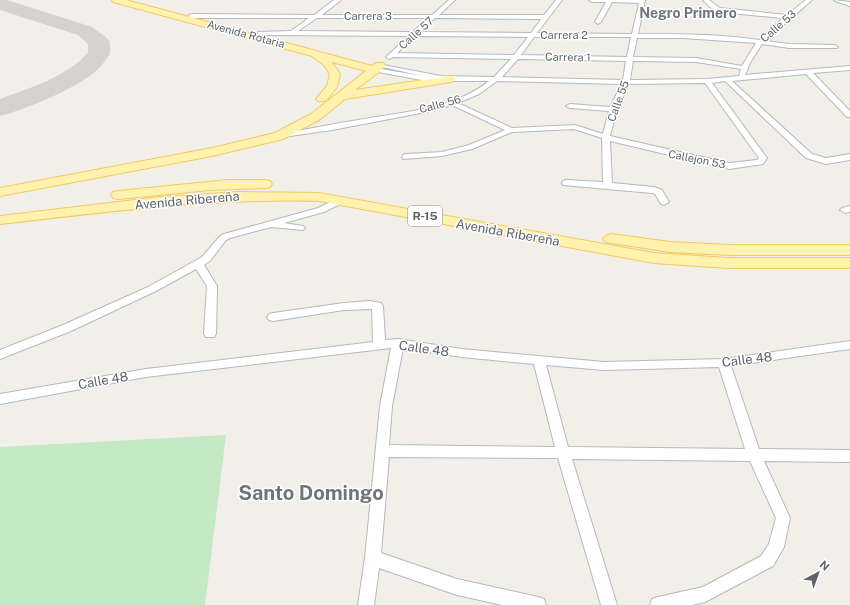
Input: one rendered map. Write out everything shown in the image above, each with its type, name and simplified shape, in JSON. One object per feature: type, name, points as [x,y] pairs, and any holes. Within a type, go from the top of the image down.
[{"type":"main road","name":"Avenida Rotaria","points":[[116,0],[373,66]]},
{"type":"main road","name":"Avenida Rotaria","points":[[131,0],[260,33],[302,50],[373,66]]},
{"type":"main road","points":[[302,50],[325,61],[332,69],[334,74],[332,87],[322,99]]},
{"type":"main road","points":[[0,183],[76,171],[201,146],[270,130],[290,121],[373,66]]},
{"type":"main road","points":[[0,192],[212,152],[279,136],[315,117],[373,66]]},
{"type":"main road","points":[[337,99],[362,92],[446,79]]},
{"type":"main road","name":"Avenida Ribereña","points":[[0,208],[170,189],[240,184],[278,184],[356,192],[589,236],[670,247],[730,250],[850,250]]},
{"type":"main road","name":"Avenida Ribereña","points":[[0,220],[123,206],[279,194],[341,200],[654,258],[728,263],[850,263]]},
{"type":"street","points":[[279,41],[292,34],[338,0]]},
{"type":"street","name":"Calle 57","points":[[373,66],[392,55],[452,0]]},
{"type":"street","name":"Calle 56","points":[[279,136],[326,129],[453,102],[474,94],[494,80],[516,56],[534,35],[544,17],[559,0]]},
{"type":"street","points":[[592,0],[642,0]]},
{"type":"street","points":[[598,22],[610,0]]},
{"type":"street","name":"Calle 55","points":[[608,186],[606,138],[613,109],[626,82],[642,0]]},
{"type":"street","points":[[706,0],[719,10],[788,17]]},
{"type":"street","name":"Calle 53","points":[[741,78],[744,68],[760,42],[809,0]]},
{"type":"street","points":[[837,0],[850,4]]},
{"type":"street","name":"Carrera 3","points":[[191,16],[544,17]]},
{"type":"street","name":"Carrera 2","points":[[260,33],[635,35],[739,38],[789,46],[835,47]]},
{"type":"street","name":"Carrera 1","points":[[392,55],[696,60],[744,68]]},
{"type":"street","points":[[373,66],[426,79],[626,82],[727,80],[850,68]]},
{"type":"street","points":[[808,72],[850,115]]},
{"type":"street","points":[[727,80],[809,156],[826,161],[850,157]]},
{"type":"street","name":"Callejon 53","points":[[606,138],[666,153],[729,166],[760,162],[763,158],[707,81]]},
{"type":"street","points":[[453,102],[511,130]]},
{"type":"street","points":[[570,106],[613,109]]},
{"type":"street","points":[[406,157],[442,154],[472,147],[511,130],[569,127],[584,130],[606,138]]},
{"type":"street","points":[[566,183],[654,190],[658,192],[664,202]]},
{"type":"street","points":[[0,355],[67,328],[152,289],[198,264],[210,255],[227,236],[321,210],[341,200]]},
{"type":"street","points":[[273,224],[300,228]]},
{"type":"street","points":[[198,264],[212,286],[210,334]]},
{"type":"street","points":[[274,317],[356,305],[373,304],[377,306],[379,346]]},
{"type":"street","points":[[366,605],[373,558],[386,406],[398,343]]},
{"type":"street","name":"Calle 48","points":[[0,398],[146,373],[398,343],[462,354],[604,366],[724,363],[850,346]]},
{"type":"street","points":[[540,360],[563,453],[609,605]]},
{"type":"street","points":[[658,605],[704,594],[767,561],[776,547],[783,518],[754,455],[724,363]]},
{"type":"street","points":[[382,451],[850,456]]},
{"type":"street","points":[[373,558],[457,587],[538,605]]},
{"type":"green space","points":[[226,435],[205,605],[0,605],[0,447]]},
{"type":"taxiway","points":[[0,4],[85,31],[99,42],[99,54],[89,66],[50,88],[0,108]]},
{"type":"district","name":"Negro Primero","points":[[688,13]]},
{"type":"district","name":"Santo Domingo","points":[[311,493]]}]
